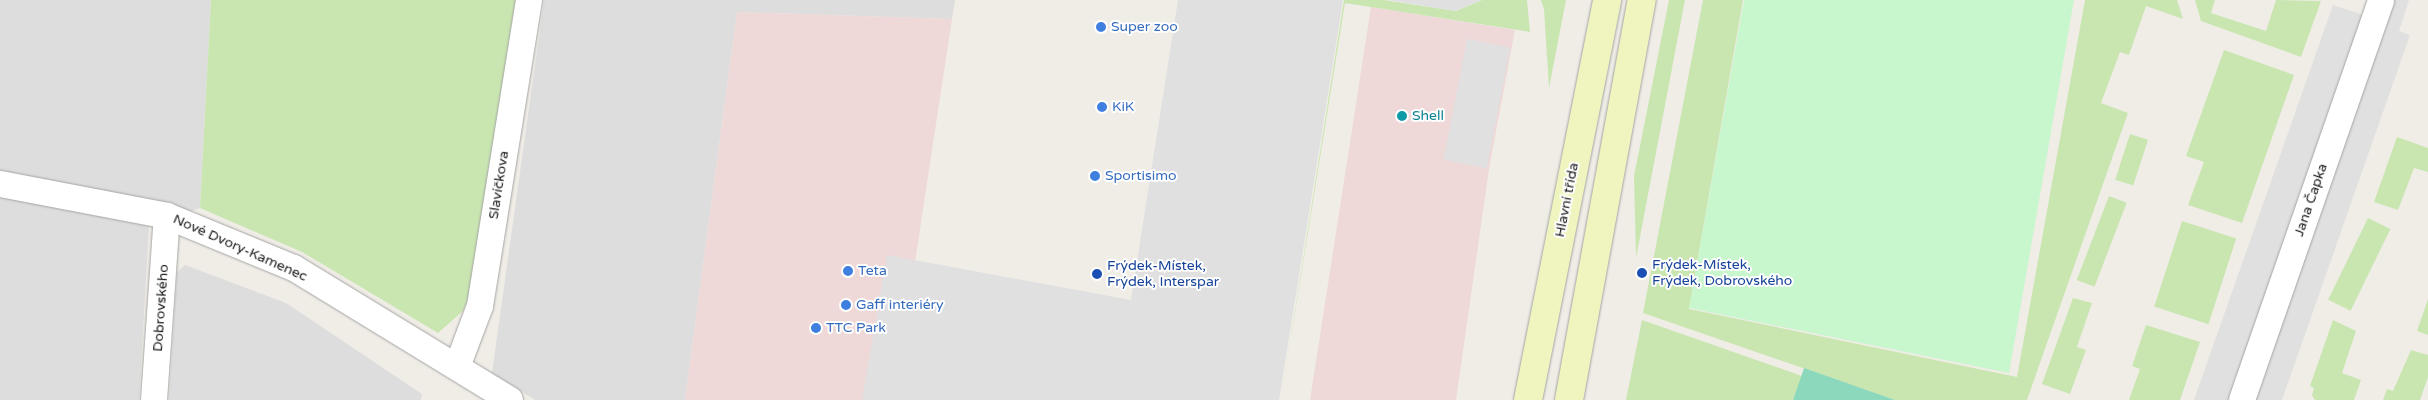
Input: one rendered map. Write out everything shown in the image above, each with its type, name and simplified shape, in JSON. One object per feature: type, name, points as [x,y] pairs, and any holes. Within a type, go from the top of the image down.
[{"type":"main road","name":"Hlavní třída","points":[[1528,400],[1607,0]]},
{"type":"main road","points":[[1569,400],[1642,0]]},
{"type":"street","name":"Slavíčkova","points":[[457,367],[480,306],[529,0]]},
{"type":"street","name":"Jana Čapka","points":[[2242,400],[2381,0]]},
{"type":"street","name":"Nové Dvory-Kamenec","points":[[0,184],[167,216],[294,268],[510,400]]},
{"type":"street","name":"Dobrovského","points":[[154,400],[167,216]]},
{"type":"shaded area","points":[[0,0],[211,0],[200,208],[149,227],[139,400],[0,400]]},
{"type":"shaded area","points":[[544,0],[955,0],[952,19],[737,12],[685,400],[535,400],[492,373]]},
{"type":"shaded area","points":[[1178,0],[1343,0],[1279,400],[862,400],[887,255],[1131,300]]},
{"type":"shaded area","points":[[1388,0],[1481,0],[1456,11]]},
{"type":"shaded area","points":[[2381,0],[2409,0],[2399,31],[2410,35],[2282,400],[2194,400],[2333,5],[2375,19]]},
{"type":"shaded area","points":[[1371,7],[1515,30],[1489,169],[1456,400],[1310,400]]},
{"type":"shaded area","points":[[737,12],[952,19],[894,400],[685,400]]},
{"type":"shaded area","points":[[1467,39],[1510,47],[1487,168],[1444,160]]},
{"type":"shaded area","points":[[185,265],[286,303],[422,394],[421,400],[169,400],[177,272]]},
{"type":"green space","points":[[211,0],[521,0],[476,281],[463,311],[438,333],[302,252],[200,208]]},
{"type":"green space","points":[[1344,0],[1384,0],[1456,11],[1482,0],[1527,0],[1530,32],[1345,3],[1281,400]]},
{"type":"green space","points":[[1541,0],[1566,0],[1549,88],[1544,9]]},
{"type":"green space","points":[[1669,0],[1685,0],[1636,258],[1634,176]]},
{"type":"green space","points":[[1703,0],[1743,0],[1689,309],[2017,377],[2085,0],[2177,0],[2183,19],[2146,6],[2129,55],[2120,52],[2101,103],[2128,113],[2027,400],[1895,400],[1643,313]]},
{"type":"green space","points":[[1744,0],[2074,0],[2009,373],[1689,308]]},
{"type":"green space","points":[[2195,0],[2215,0],[2211,13],[2266,31],[2276,0],[2321,1],[2301,57],[2201,21]]},
{"type":"green space","points":[[2224,50],[2294,75],[2242,223],[2188,205],[2204,162],[2186,156]]},
{"type":"green space","points":[[2130,134],[2148,140],[2133,186],[2115,180]]},
{"type":"green space","points":[[2397,137],[2428,148],[2428,172],[2414,168],[2398,210],[2374,202]]},
{"type":"green space","points":[[2109,196],[2127,203],[2094,287],[2077,280]]},
{"type":"green space","points":[[2368,218],[2390,229],[2351,311],[2328,300]]},
{"type":"green space","points":[[2182,221],[2236,239],[2208,324],[2154,307]]},
{"type":"green space","points":[[2073,298],[2092,303],[2077,347],[2086,350],[2070,394],[2042,384]]},
{"type":"green space","points":[[2428,299],[2428,335],[2417,331]]},
{"type":"green space","points":[[1642,320],[1802,376],[1793,400],[1626,400]]},
{"type":"green space","points":[[2333,320],[2356,331],[2342,373],[2361,380],[2354,400],[2315,400],[2312,395],[2314,388],[2310,386]]},
{"type":"green space","points":[[2146,325],[2200,342],[2180,400],[2129,400],[2140,369],[2132,366]]},
{"type":"green space","points":[[2411,350],[2428,355],[2428,377],[2420,400],[2383,400],[2387,389],[2393,391]]},
{"type":"green space","points":[[1804,368],[1895,400],[1793,400]]},
{"type":"place","name":"Super zoo","points":[[1101,27]]},
{"type":"place","name":"KiK","points":[[1102,107]]},
{"type":"place","name":"Shell","points":[[1402,116]]},
{"type":"place","name":"Sportisimo","points":[[1095,176]]},
{"type":"place","name":"Teta","points":[[848,271]]},
{"type":"place","name":"Frýdek-Místek, Frýdek, Dobrovského","points":[[1642,273]]},
{"type":"place","name":"Frýdek-Místek, Frýdek, Interspar","points":[[1097,274]]},
{"type":"place","name":"Gaff interiéry","points":[[846,305]]},
{"type":"place","name":"TTC Park","points":[[816,328]]}]
